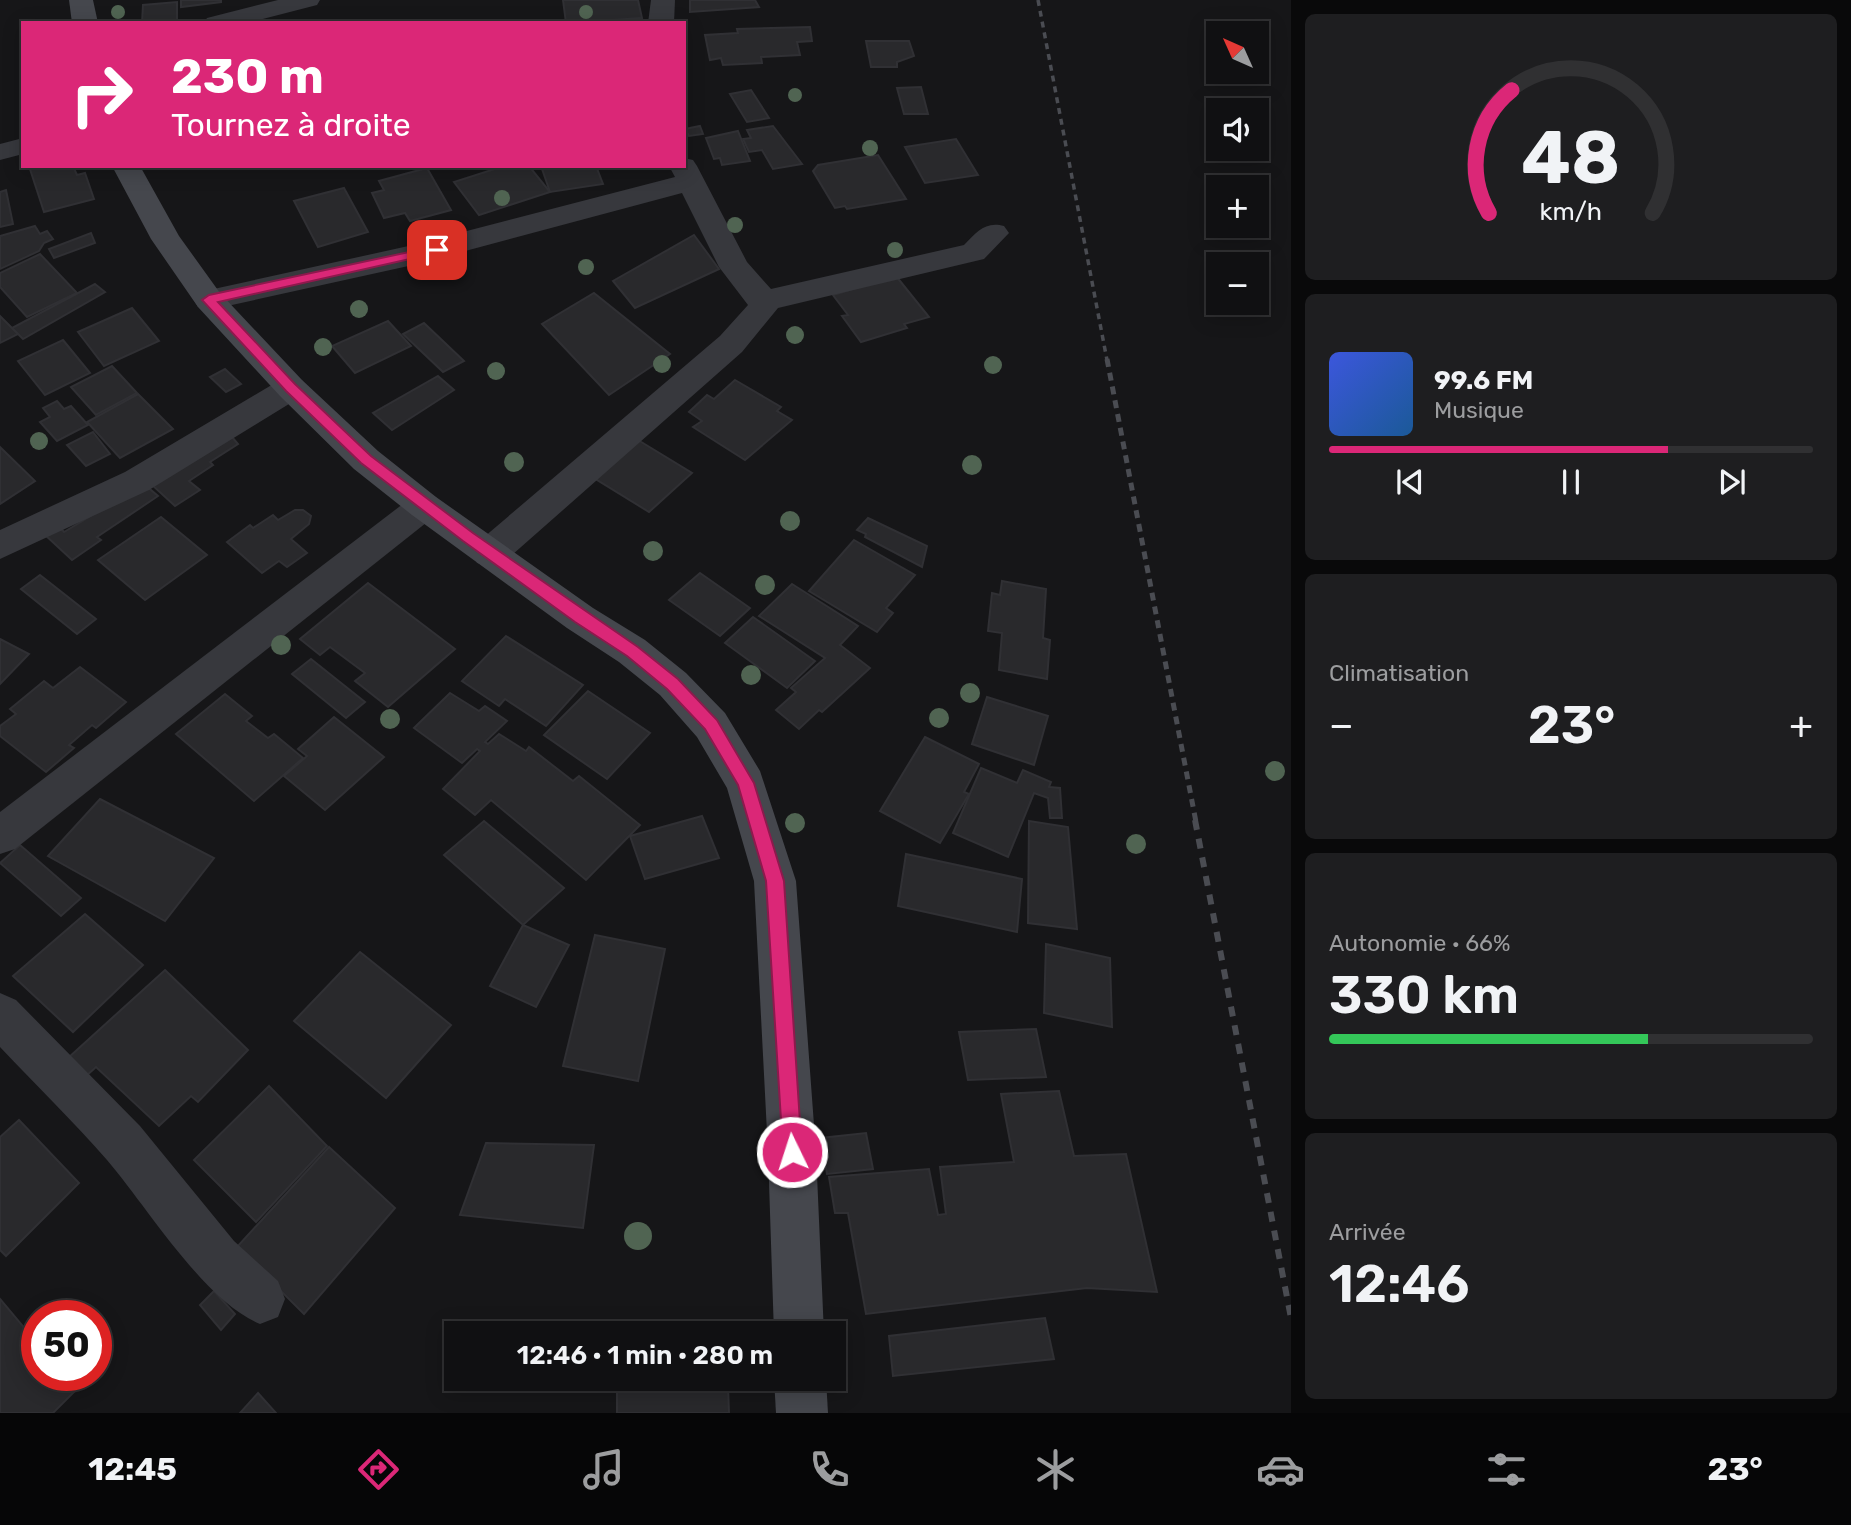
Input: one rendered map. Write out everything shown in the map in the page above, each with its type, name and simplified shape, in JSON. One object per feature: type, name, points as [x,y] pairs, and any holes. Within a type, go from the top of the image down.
[{"type":"main road","points":[[81,0],[85,21]]},
{"type":"main road","points":[[127,168],[166,240],[209,300],[291,388],[366,460],[424,506],[632,652],[673,684],[711,725],[746,783],[775,881],[792,1152],[798,1321]]},
{"type":"main road","points":[[801,1391],[802,1413]]},
{"type":"street","points":[[224,21],[308,0]]},
{"type":"street","points":[[661,21],[663,0]]},
{"type":"street","points":[[0,152],[21,147]]},
{"type":"street","points":[[209,300],[413,256],[687,174],[734,267],[764,301],[763,308],[731,344],[490,553]]},
{"type":"street","points":[[764,301],[974,253],[994,233]]},
{"type":"street","points":[[0,545],[137,481],[291,388]]},
{"type":"street","points":[[0,836],[424,506]]},
{"type":"street","points":[[0,1015],[123,1143],[217,1258],[260,1299]]},
{"type":"building","points":[[181,0],[221,0],[221,2],[181,7]]},
{"type":"building","points":[[563,0],[638,0],[642,18],[596,21],[566,21]]},
{"type":"building","points":[[690,0],[755,0],[759,7],[690,12]]},
{"type":"building","points":[[177,2],[177,21],[142,21],[143,5]]},
{"type":"building","points":[[810,27],[812,41],[797,42],[800,55],[761,57],[762,63],[723,65],[721,58],[710,60],[705,35],[738,33],[737,29]]},
{"type":"building","points":[[866,41],[909,41],[914,56],[897,62],[897,67],[871,67]]},
{"type":"building","points":[[921,87],[928,114],[904,114],[897,88]]},
{"type":"building","points":[[751,90],[769,118],[747,122],[730,94]]},
{"type":"building","points":[[700,126],[703,134],[689,136],[686,129]]},
{"type":"building","points":[[773,126],[802,164],[773,169],[762,150],[749,152],[743,139],[751,138],[747,130]]},
{"type":"building","points":[[738,131],[750,161],[722,165],[720,158],[714,159],[706,138]]},
{"type":"building","points":[[956,139],[978,175],[925,183],[905,147]]},
{"type":"building","points":[[878,155],[906,199],[847,209],[845,206],[835,208],[813,171],[818,165]]},
{"type":"building","points":[[30,168],[74,168],[77,175],[85,173],[94,199],[44,212]]},
{"type":"building","points":[[427,168],[451,210],[410,221],[405,213],[384,218],[372,193],[384,190],[379,181]]},
{"type":"building","points":[[498,168],[531,168],[550,192],[479,215],[454,182]]},
{"type":"building","points":[[542,168],[597,168],[603,184],[550,192]]},
{"type":"building","points":[[344,188],[368,232],[318,247],[294,201]]},
{"type":"building","points":[[6,190],[13,224],[0,227],[0,192]]},
{"type":"building","points":[[35,226],[40,234],[47,231],[53,239],[44,243],[39,251],[0,269],[0,236]]},
{"type":"building","points":[[91,233],[95,243],[54,258],[49,249]]},
{"type":"building","points":[[694,235],[719,269],[635,308],[613,281]]},
{"type":"building","points":[[40,254],[77,293],[27,317],[0,287],[0,273]]},
{"type":"building","points":[[896,276],[929,317],[904,324],[907,328],[861,342],[842,316],[848,315],[833,295]]},
{"type":"building","points":[[95,284],[105,292],[23,339],[12,328]]},
{"type":"building","points":[[594,293],[670,354],[609,395],[542,324]]},
{"type":"building","points":[[132,308],[159,341],[104,366],[78,332]]},
{"type":"building","points":[[0,316],[18,334],[0,343]]},
{"type":"building","points":[[388,321],[411,346],[355,373],[332,346]]},
{"type":"building","points":[[424,323],[464,361],[443,372],[403,334]]},
{"type":"building","points":[[63,340],[90,373],[45,395],[18,361]]},
{"type":"building","points":[[112,366],[137,393],[96,415],[71,387]]},
{"type":"building","points":[[225,369],[241,384],[226,392],[210,377]]},
{"type":"building","points":[[438,376],[454,390],[392,430],[373,413]]},
{"type":"building","points":[[735,380],[781,407],[777,411],[792,420],[745,460],[693,427],[702,421],[689,412],[707,395],[714,399]]},
{"type":"building","points":[[138,394],[173,429],[120,458],[87,422]]},
{"type":"building","points":[[57,401],[64,409],[71,406],[88,425],[57,441],[40,422],[50,417],[43,408]]},
{"type":"building","points":[[93,432],[110,454],[86,466],[67,445]]},
{"type":"building","points":[[232,437],[238,444],[210,462],[213,465],[189,481],[200,490],[175,506],[151,484]]},
{"type":"building","points":[[638,440],[692,473],[649,512],[594,478]]},
{"type":"building","points":[[0,447],[35,481],[0,504]]},
{"type":"building","points":[[144,484],[158,496],[97,537],[101,540],[72,560],[44,534],[59,526],[64,532]]},
{"type":"building","points":[[295,510],[303,510],[311,516],[309,524],[291,539],[307,553],[287,567],[279,561],[262,573],[227,542],[250,525],[253,528],[273,515],[278,520]]},
{"type":"building","points":[[161,517],[207,555],[145,600],[98,560]]},
{"type":"building","points":[[868,518],[927,546],[922,567],[865,537],[866,534],[857,530]]},
{"type":"building","points":[[854,540],[915,575],[886,608],[893,613],[877,632],[809,591]]},
{"type":"building","points":[[700,573],[750,608],[720,636],[669,600]]},
{"type":"building","points":[[40,575],[96,619],[77,634],[21,589]]},
{"type":"building","points":[[1002,581],[1046,589],[1043,638],[1050,640],[1047,679],[999,670],[1002,633],[988,631],[992,593],[1000,595]]},
{"type":"building","points":[[368,583],[455,649],[388,707],[355,681],[365,673],[330,647],[320,655],[300,639]]},
{"type":"building","points":[[792,584],[858,626],[840,645],[870,668],[799,729],[776,710],[796,692],[791,688],[825,658],[759,616]]},
{"type":"building","points":[[753,617],[815,661],[787,688],[725,643]]},
{"type":"building","points":[[506,636],[583,685],[546,726],[505,699],[499,706],[462,681]]},
{"type":"building","points":[[0,639],[29,654],[0,684]]},
{"type":"building","points":[[311,659],[365,702],[346,718],[292,674]]},
{"type":"building","points":[[80,667],[126,702],[96,728],[92,725],[69,745],[74,748],[46,772],[0,736],[0,726],[16,714],[10,709],[44,681],[53,688]]},
{"type":"building","points":[[588,691],[650,733],[607,779],[544,735]]},
{"type":"building","points":[[450,693],[479,711],[485,706],[507,721],[485,742],[488,744],[499,734],[526,751],[529,747],[573,781],[579,776],[640,825],[586,880],[491,800],[475,815],[443,789],[480,751],[477,749],[462,763],[414,728]]},
{"type":"building","points":[[225,694],[252,716],[246,721],[268,738],[274,734],[303,758],[254,801],[176,734]]},
{"type":"building","points":[[987,697],[1048,716],[1034,765],[972,744]]},
{"type":"building","points":[[334,717],[384,757],[325,810],[284,776],[307,756],[298,749]]},
{"type":"building","points":[[925,737],[979,764],[964,792],[969,794],[940,843],[880,811]]},
{"type":"building","points":[[981,768],[1017,783],[1023,770],[1051,782],[1049,787],[1060,788],[1062,818],[1050,818],[1048,798],[1034,793],[1008,857],[953,833]]},
{"type":"building","points":[[100,799],[214,858],[165,921],[48,856]]},
{"type":"building","points":[[702,816],[719,858],[645,879],[630,836]]},
{"type":"building","points":[[484,821],[564,888],[523,925],[444,855]]},
{"type":"building","points":[[1029,821],[1068,827],[1077,929],[1028,923]]},
{"type":"building","points":[[20,845],[81,898],[61,916],[0,863]]},
{"type":"building","points":[[906,854],[1022,879],[1017,932],[898,906]]},
{"type":"building","points":[[85,914],[143,965],[73,1032],[13,976]]},
{"type":"building","points":[[523,925],[569,945],[536,1007],[490,986]]},
{"type":"building","points":[[595,935],[665,949],[638,1081],[563,1066]]},
{"type":"building","points":[[1046,944],[1110,958],[1112,1027],[1044,1013]]},
{"type":"building","points":[[360,952],[451,1025],[386,1098],[294,1021]]},
{"type":"building","points":[[165,970],[248,1050],[198,1102],[191,1096],[159,1126],[96,1067],[75,1086],[57,1068]]},
{"type":"building","points":[[1036,1029],[1046,1077],[968,1080],[959,1032]]},
{"type":"building","points":[[269,1086],[327,1146],[256,1222],[194,1160]]},
{"type":"building","points":[[1059,1091],[1074,1156],[1126,1154],[1157,1292],[1087,1288],[866,1314],[848,1213],[835,1213],[829,1177],[929,1169],[938,1215],[946,1214],[940,1167],[1014,1162],[1001,1094]]},
{"type":"building","points":[[19,1120],[79,1183],[6,1256],[0,1250],[0,1137]]},
{"type":"building","points":[[866,1133],[873,1169],[827,1174],[821,1138]]},
{"type":"building","points":[[486,1143],[594,1145],[583,1228],[460,1215]]},
{"type":"building","points":[[329,1147],[395,1208],[304,1314],[237,1247]]},
{"type":"building","points":[[214,1291],[235,1314],[221,1330],[200,1305]]},
{"type":"building","points":[[0,1299],[21,1324],[21,1391],[75,1391],[53,1413],[0,1413]]},
{"type":"building","points":[[1045,1318],[1054,1359],[893,1376],[889,1336]]},
{"type":"building","points":[[617,1391],[728,1391],[729,1413],[617,1413]]},
{"type":"building","points":[[258,1393],[276,1413],[240,1413]]},
{"type":"railway","points":[[1038,0],[1107,360]]},
{"type":"railway","points":[[1107,359],[1196,822]]},
{"type":"railway","points":[[1195,820],[1291,1318]]},
{"type":"route","points":[[437,250],[209,300],[291,388],[366,460],[424,506],[632,652],[673,684],[711,725],[746,783],[775,881],[792,1152]]}]
